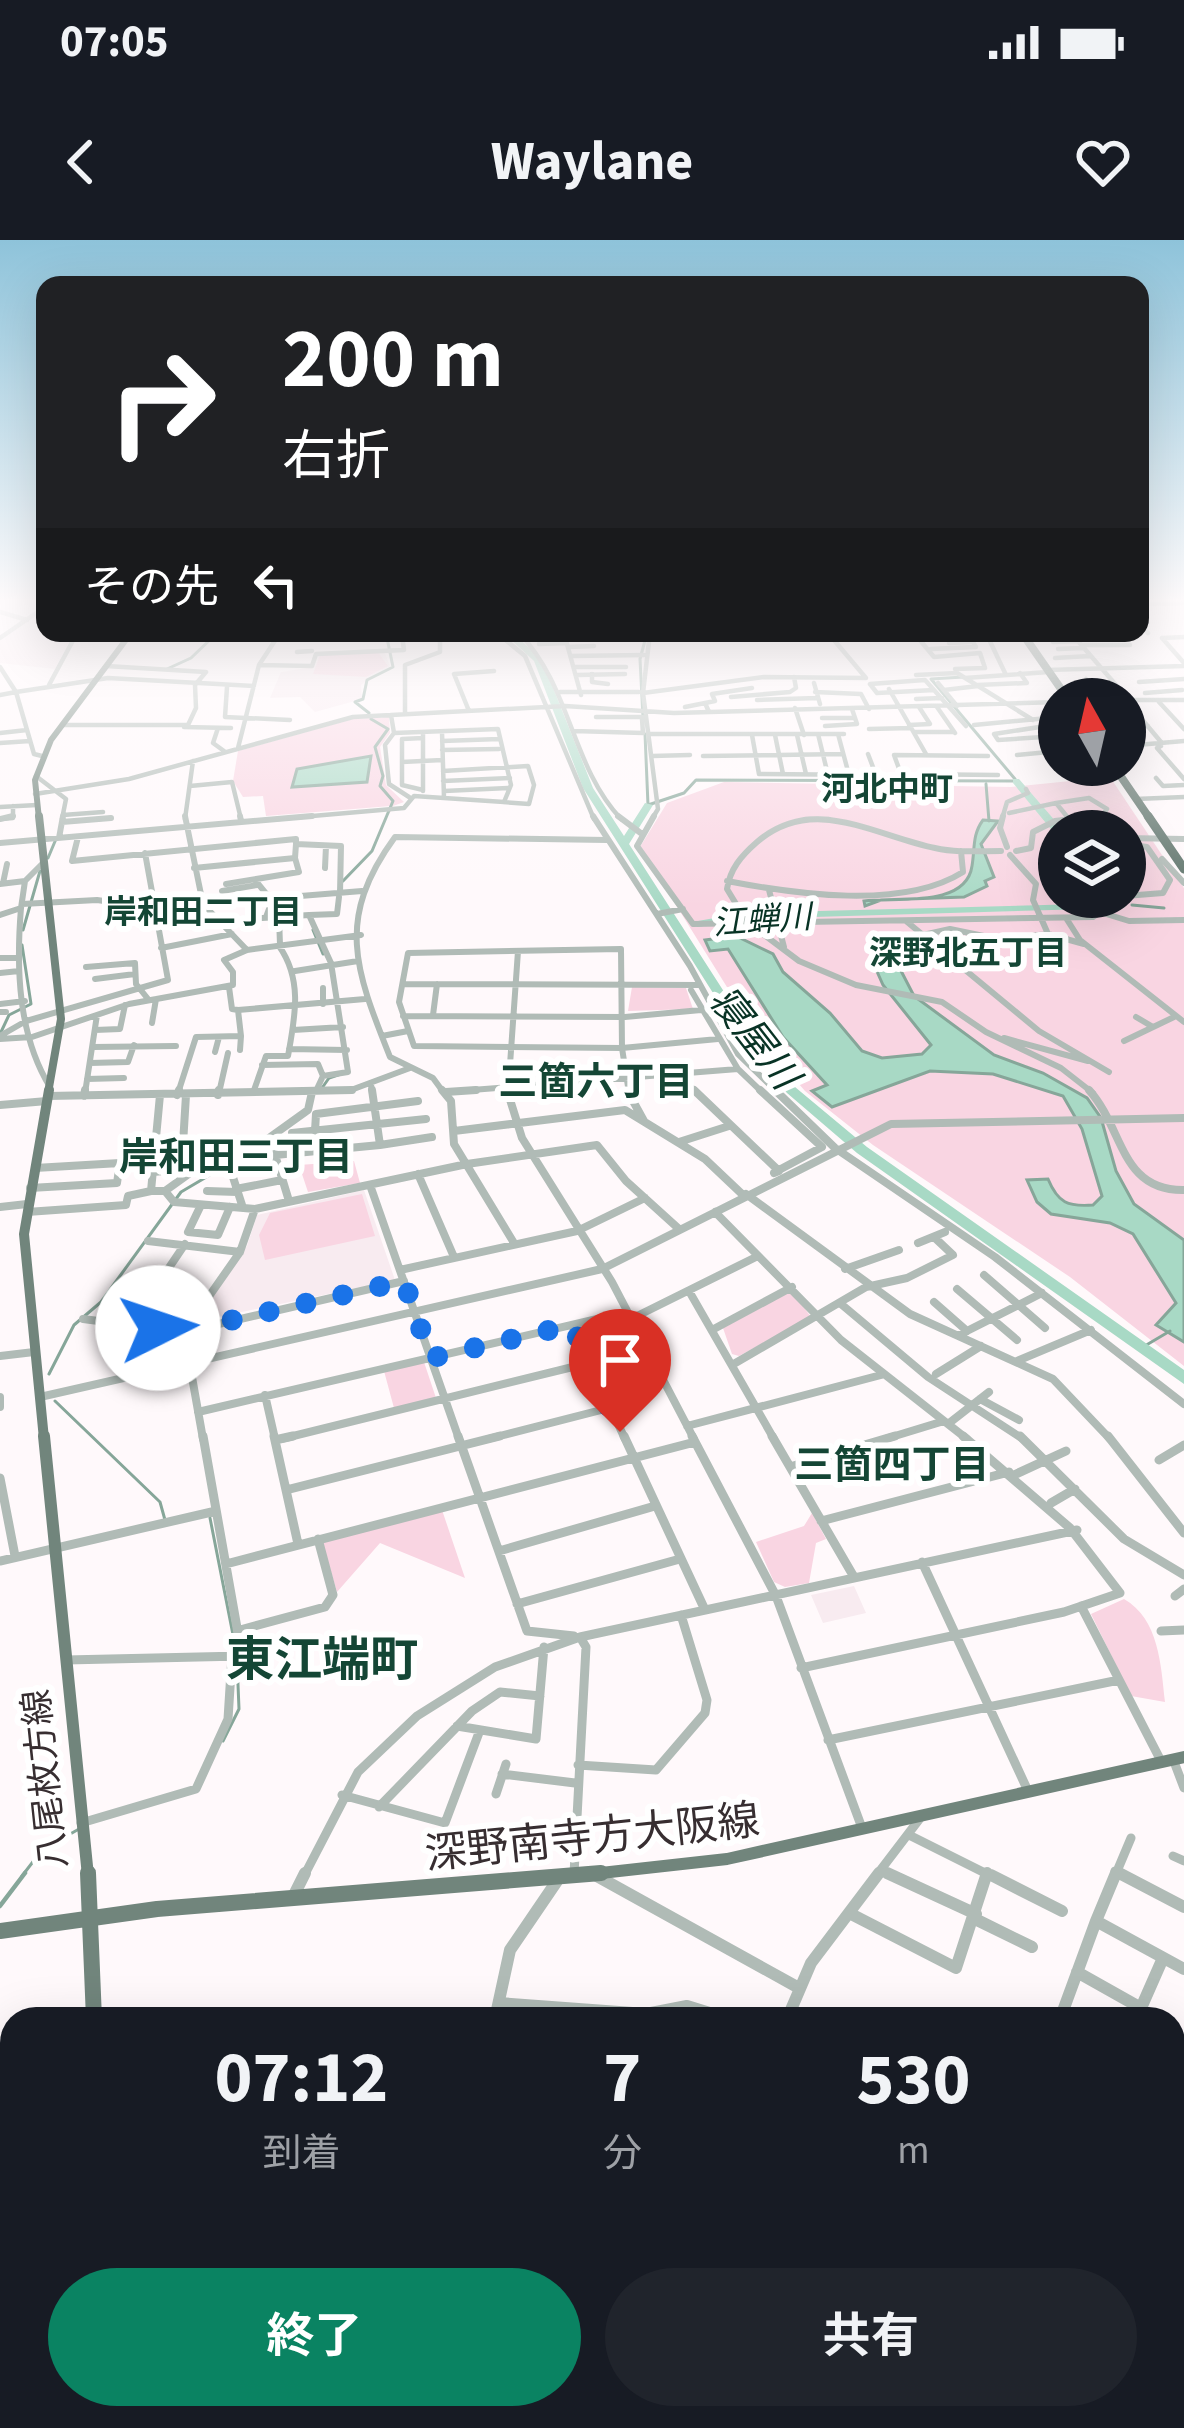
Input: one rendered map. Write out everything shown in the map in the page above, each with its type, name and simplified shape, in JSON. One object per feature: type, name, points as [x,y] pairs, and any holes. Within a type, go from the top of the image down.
[{"type":"highway","points":[[1127,786],[1184,869]]},
{"type":"main road","name":"八尾枚方線","points":[[79,703],[42,756],[36,776],[61,1028],[26,1208],[34,1352],[92,1917],[94,2007]]},
{"type":"main road","name":"深野南寺方大阪線","points":[[0,1931],[92,1917],[594,1875],[728,1859],[1173,1759]]},
{"type":"street","points":[[19,703],[34,754],[42,756]]},
{"type":"street","points":[[63,725],[188,725],[196,703]]},
{"type":"street","points":[[223,703],[225,717],[290,720]]},
{"type":"street","points":[[238,748],[249,703]]},
{"type":"street","points":[[405,703],[405,714]]},
{"type":"street","points":[[466,703],[469,710]]},
{"type":"street","points":[[543,703],[580,792],[607,840],[746,1061],[838,1146],[1043,1293],[1184,1404]]},
{"type":"street","points":[[563,703],[614,814],[642,834]]},
{"type":"street","points":[[574,731],[643,733],[642,703]]},
{"type":"street","points":[[685,707],[704,703]]},
{"type":"street","points":[[705,703],[709,712]]},
{"type":"street","points":[[757,703],[760,711]]},
{"type":"street","points":[[794,703],[806,775]]},
{"type":"street","points":[[0,807],[337,721],[564,706],[674,713],[796,710],[813,703]]},
{"type":"street","points":[[819,703],[825,726],[841,734],[849,775]]},
{"type":"street","points":[[827,703],[851,709],[1032,703]]},
{"type":"street","points":[[865,703],[868,709]]},
{"type":"street","points":[[897,703],[912,729],[929,777]]},
{"type":"street","points":[[912,729],[930,724],[918,703]]},
{"type":"street","points":[[951,703],[970,725],[1038,720]]},
{"type":"street","points":[[1157,703],[1184,729]]},
{"type":"street","points":[[1011,704],[1033,720]]},
{"type":"street","points":[[593,731],[596,707]]},
{"type":"street","points":[[868,729],[955,733],[938,707]]},
{"type":"street","points":[[648,734],[818,734],[825,726],[853,725],[851,709]]},
{"type":"street","points":[[596,716],[643,712]]},
{"type":"street","points":[[643,712],[658,809],[637,846],[693,924],[1038,918]]},
{"type":"street","points":[[674,713],[680,735]]},
{"type":"street","points":[[392,715],[394,733],[385,745],[389,784],[409,797],[423,793]]},
{"type":"street","points":[[1148,727],[1159,722]]},
{"type":"street","points":[[1146,724],[1165,743]]},
{"type":"street","points":[[176,725],[231,728]]},
{"type":"street","points":[[1038,725],[994,734],[998,740],[1038,737]]},
{"type":"street","points":[[1148,727],[1167,729]]},
{"type":"street","points":[[218,728],[214,743],[225,752]]},
{"type":"street","points":[[1024,728],[1032,737]]},
{"type":"street","points":[[443,771],[506,768],[528,766],[534,785],[529,804],[503,802],[423,793],[403,786],[402,739],[498,729],[499,748],[502,758],[506,768],[510,778],[503,802]]},
{"type":"street","points":[[0,733],[27,730]]},
{"type":"street","points":[[442,732],[444,795]]},
{"type":"street","points":[[394,733],[423,735]]},
{"type":"street","points":[[818,734],[827,775]]},
{"type":"street","points":[[423,735],[423,793]]},
{"type":"street","points":[[752,735],[759,774],[876,775],[868,754]]},
{"type":"street","points":[[775,735],[783,775]]},
{"type":"street","points":[[442,741],[500,739]]},
{"type":"street","points":[[0,743],[30,741]]},
{"type":"street","points":[[1165,743],[1157,748],[1184,785],[1165,786]]},
{"type":"street","points":[[1146,744],[1182,744]]},
{"type":"street","points":[[442,750],[499,748]]},
{"type":"street","points":[[1017,754],[1038,753]]},
{"type":"street","points":[[703,756],[844,754]]},
{"type":"street","points":[[652,756],[690,755]]},
{"type":"street","points":[[988,756],[894,755],[901,774],[998,776]]},
{"type":"street","points":[[946,755],[955,775]]},
{"type":"street","points":[[973,756],[981,775]]},
{"type":"street","points":[[487,759],[502,758]]},
{"type":"street","points":[[402,762],[442,760]]},
{"type":"street","points":[[193,761],[184,826],[203,904],[247,950]]},
{"type":"street","points":[[1171,764],[1184,764]]},
{"type":"street","points":[[36,776],[61,790],[67,799],[59,838]]},
{"type":"street","points":[[443,781],[510,778]]},
{"type":"street","points":[[1156,778],[1175,798]]},
{"type":"street","points":[[190,786],[232,782],[241,821]]},
{"type":"street","points":[[444,795],[509,788]]},
{"type":"street","points":[[1026,789],[1028,793],[1008,800],[1008,814],[1000,828],[1017,868],[1036,884],[1034,903],[1048,934]]},
{"type":"street","points":[[0,843],[404,808],[409,797]]},
{"type":"street","points":[[1008,814],[1022,806],[1085,797],[1106,810]]},
{"type":"street","points":[[1136,799],[1184,797]]},
{"type":"street","points":[[1056,803],[1062,810]]},
{"type":"street","points":[[0,819],[13,818],[13,806]]},
{"type":"street","points":[[63,818],[103,812]]},
{"type":"street","points":[[224,887],[299,872],[295,817]]},
{"type":"street","points":[[63,818],[111,818]]},
{"type":"street","points":[[1038,830],[1031,848],[961,851],[928,847],[850,820],[800,820],[759,837],[727,881],[732,904],[787,951],[843,981],[945,1004],[980,1031],[1072,1074],[1102,1104],[1136,1178],[1156,1189],[1184,1190]]},
{"type":"street","points":[[324,834],[325,868]]},
{"type":"street","points":[[79,837],[71,861],[296,842],[341,846],[338,914],[244,919]]},
{"type":"street","points":[[514,1244],[454,1144],[451,1101],[412,1067],[391,1057],[365,999],[356,913],[362,891],[395,837],[607,840]]},
{"type":"street","points":[[1146,840],[1184,839]]},
{"type":"street","points":[[1146,849],[1184,883]]},
{"type":"street","points":[[727,881],[826,896],[939,887],[963,872],[961,851]]},
{"type":"street","points":[[1146,894],[1165,892],[1170,880],[1151,851]]},
{"type":"street","points":[[0,1038],[26,1021],[168,980],[145,853]]},
{"type":"street","points":[[194,868],[296,858]]},
{"type":"street","points":[[43,863],[26,881],[19,958],[26,1021],[48,1095]]},
{"type":"street","points":[[7,864],[2,883],[26,881]]},
{"type":"street","points":[[256,882],[272,908],[265,918]]},
{"type":"street","points":[[769,890],[787,951]]},
{"type":"street","points":[[0,915],[21,906],[48,903],[97,900],[153,908],[362,891]]},
{"type":"street","points":[[253,1093],[266,1056],[288,1056],[293,1030],[295,971],[279,945],[288,897]]},
{"type":"street","points":[[657,914],[683,909]]},
{"type":"street","points":[[309,915],[329,968],[348,1072],[323,1076]]},
{"type":"street","points":[[1066,918],[1085,944]]},
{"type":"street","points":[[1119,918],[1184,920]]},
{"type":"street","points":[[905,920],[1039,1031],[1108,1072]]},
{"type":"street","points":[[923,935],[950,929],[1003,940],[1048,934],[1085,944],[1120,966],[1142,992],[1184,1022]]},
{"type":"street","points":[[161,948],[232,934]]},
{"type":"street","points":[[0,1038],[32,1036],[125,1005],[233,985],[233,972],[224,960],[247,950],[361,935]]},
{"type":"street","points":[[644,1121],[624,1081],[625,1048],[626,1017],[621,950],[408,953],[403,1016],[414,1046],[625,1048],[718,1039]]},
{"type":"street","points":[[518,951],[506,1085],[529,1155],[629,1316],[776,1596],[862,1830]]},
{"type":"street","points":[[0,958],[19,958]]},
{"type":"street","points":[[295,971],[358,961]]},
{"type":"street","points":[[86,967],[135,963],[137,986],[152,1000],[152,1022]]},
{"type":"street","points":[[94,1001],[96,966]]},
{"type":"street","points":[[0,973],[20,971]]},
{"type":"street","points":[[95,979],[135,974]]},
{"type":"street","points":[[404,984],[700,985]]},
{"type":"street","points":[[433,1016],[437,984]]},
{"type":"street","points":[[227,987],[232,1009],[238,1010],[365,999]]},
{"type":"street","points":[[323,988],[323,1004]]},
{"type":"street","points":[[691,990],[738,1069],[822,1147],[746,1193]]},
{"type":"street","points":[[2,1009],[25,1001]]},
{"type":"street","points":[[95,1030],[120,1029],[125,1005]]},
{"type":"street","points":[[238,1010],[240,1050]]},
{"type":"street","points":[[403,1016],[626,1017],[701,1010]]},
{"type":"street","points":[[84,1096],[97,1015]]},
{"type":"street","points":[[1136,1017],[1153,1028]]},
{"type":"street","points":[[1124,1041],[1175,1017]]},
{"type":"street","points":[[293,1030],[343,1027]]},
{"type":"street","points":[[382,1036],[408,1031]]},
{"type":"street","points":[[980,1031],[1096,1063]]},
{"type":"street","points":[[155,1147],[183,1144],[182,1095],[196,1036],[241,1036]]},
{"type":"street","points":[[215,1052],[219,1036]]},
{"type":"street","points":[[90,1063],[128,1062],[134,1045]]},
{"type":"street","points":[[93,1047],[176,1046]]},
{"type":"street","points":[[289,1049],[346,1050]]},
{"type":"street","points":[[218,1095],[228,1053]]},
{"type":"street","points":[[262,1065],[319,1064],[323,1076],[308,1110],[269,1138],[289,1202]]},
{"type":"street","points":[[0,1105],[48,1095],[314,1091],[371,1084],[412,1067]]},
{"type":"street","points":[[445,1092],[738,1069]]},
{"type":"street","points":[[680,1076],[779,1171]]},
{"type":"street","points":[[87,1079],[124,1078]]},
{"type":"street","points":[[371,1084],[380,1145]]},
{"type":"street","points":[[152,1191],[160,1095]]},
{"type":"street","points":[[316,1131],[316,1114],[418,1101]]},
{"type":"street","points":[[454,1131],[617,1110],[644,1121],[679,1142],[866,1287],[1054,1380],[1111,1436],[1147,1493],[1184,1533]]},
{"type":"street","points":[[39,1397],[602,1269],[838,1146],[915,1121],[1184,1118]]},
{"type":"street","points":[[292,1133],[426,1119]]},
{"type":"street","points":[[679,1142],[729,1126]]},
{"type":"street","points":[[243,1208],[230,1168],[275,1157],[432,1137]]},
{"type":"street","points":[[166,1191],[174,1202],[255,1209],[467,1164],[597,1144],[680,1229]]},
{"type":"street","points":[[31,1188],[117,1183],[120,1163],[34,1168]]},
{"type":"street","points":[[0,1207],[126,1205],[128,1196],[166,1191],[196,1168],[153,1172]]},
{"type":"street","points":[[418,1174],[454,1257]]},
{"type":"street","points":[[207,1191],[282,1180]]},
{"type":"street","points":[[370,1185],[527,1631],[580,1637]]},
{"type":"street","points":[[400,1270],[577,1232],[645,1198]]},
{"type":"street","points":[[201,1205],[188,1232],[218,1235],[230,1207]]},
{"type":"street","points":[[65,1660],[242,1656],[184,1331],[240,1252],[255,1209]]},
{"type":"street","points":[[715,1211],[881,1375],[1051,1502],[1120,1593],[1081,1606],[801,1668]]},
{"type":"street","points":[[918,1243],[945,1232]]},
{"type":"street","points":[[732,1365],[866,1287],[907,1279],[953,1255],[934,1237]]},
{"type":"street","points":[[148,1240],[240,1252]]},
{"type":"street","points":[[131,1324],[185,1244]]},
{"type":"street","points":[[844,1269],[899,1250]]},
{"type":"street","points":[[198,1412],[572,1325],[629,1316],[759,1256]]},
{"type":"street","points":[[985,1275],[1045,1328]]},
{"type":"street","points":[[83,1319],[184,1331],[404,1281]]},
{"type":"street","points":[[712,1330],[792,1287]]},
{"type":"street","points":[[688,1291],[854,1577]]},
{"type":"street","points":[[963,1334],[1043,1293]]},
{"type":"street","points":[[963,1334],[947,1295],[992,1319],[1017,1340]]},
{"type":"street","points":[[842,1304],[876,1337],[1019,1420]]},
{"type":"street","points":[[572,1325],[704,1610]]},
{"type":"street","points":[[1016,1361],[1091,1330]]},
{"type":"street","points":[[936,1374],[981,1346]]},
{"type":"street","points":[[0,1356],[34,1352]]},
{"type":"street","points":[[275,1440],[589,1363]]},
{"type":"street","points":[[686,1426],[881,1375]]},
{"type":"street","points":[[266,1395],[298,1544]]},
{"type":"street","points":[[0,1397],[0,1407]]},
{"type":"street","points":[[790,1467],[946,1422],[980,1399]]},
{"type":"street","points":[[980,1399],[1124,1539],[1184,1575]]},
{"type":"street","points":[[286,1490],[609,1408]]},
{"type":"street","points":[[226,1564],[694,1442]]},
{"type":"street","points":[[1159,1460],[1184,1445]]},
{"type":"street","points":[[821,1521],[1012,1473],[1066,1451]]},
{"type":"street","points":[[0,1478],[5,1483],[4,1521],[15,1556]]},
{"type":"street","points":[[1051,1502],[1075,1489]]},
{"type":"street","points":[[499,1551],[655,1506]]},
{"type":"street","points":[[0,1561],[216,1511]]},
{"type":"street","points":[[293,1898],[342,1795],[358,1772],[417,1716],[495,1667],[580,1637],[1076,1530]]},
{"type":"street","points":[[240,1630],[325,1607],[333,1595],[318,1539]]},
{"type":"street","points":[[517,1604],[680,1559]]},
{"type":"street","points":[[922,1562],[1028,1792]]},
{"type":"street","points":[[1081,1606],[1119,1680],[1173,1759],[1184,1789]]},
{"type":"street","points":[[578,1765],[656,1770],[705,1713],[707,1700],[680,1615]]},
{"type":"street","points":[[1161,1631],[1182,1630],[1184,1644]]},
{"type":"street","points":[[498,2007],[510,1950],[566,1877],[586,1647],[580,1637]]},
{"type":"street","points":[[456,1726],[536,1739],[544,1647]]},
{"type":"street","points":[[80,1824],[196,1789],[228,1719],[232,1656]]},
{"type":"street","points":[[828,1740],[1119,1680]]},
{"type":"street","points":[[379,1807],[456,1726],[500,1692],[540,1696]]},
{"type":"street","points":[[342,1795],[445,1823],[479,1730]]},
{"type":"street","points":[[496,1794],[504,1769],[575,1783]]},
{"type":"street","points":[[792,2007],[811,1963],[911,1836],[921,1816]]},
{"type":"street","points":[[911,1836],[1062,1911]]},
{"type":"street","points":[[1065,2007],[1130,1838]]},
{"type":"street","points":[[1115,1871],[1184,1907]]},
{"type":"street","points":[[884,1872],[1032,1947]]},
{"type":"street","points":[[594,1875],[799,1988]]},
{"type":"street","points":[[851,1914],[956,1968],[991,1875]]},
{"type":"street","points":[[1096,1921],[1184,1969]]},
{"type":"street","points":[[1141,2007],[1162,1958]]},
{"type":"street","points":[[1078,1972],[1139,2007]]},
{"type":"street","points":[[499,2003],[541,2007]]},
{"type":"shaded area","points":[[306,703],[347,703],[315,712]]},
{"type":"shaded area","points":[[389,717],[390,733],[380,747],[386,785],[404,802],[393,806],[389,815],[391,806],[266,816],[263,796],[243,797],[233,781],[238,751],[353,719]]},
{"type":"shaded area","points":[[371,756],[367,782],[292,787],[297,769]]},
{"type":"shaded area","points":[[724,782],[1116,786],[1132,810],[1038,810],[1038,918],[1146,918],[1146,831],[1184,888],[1184,1366],[1070,1277],[873,1145],[805,1091],[758,1037],[640,847],[667,803]]},
{"type":"shaded area","points":[[983,820],[998,821],[981,844],[994,877],[985,881],[987,886],[964,897],[918,899],[957,889],[972,866],[979,826]]},
{"type":"shaded area","points":[[882,934],[914,996],[994,1055],[1043,1073],[1087,1098],[1101,1118],[1116,1171],[1134,1204],[1184,1240],[1184,1342],[1156,1325],[1176,1303],[1133,1234],[1110,1223],[1051,1214],[1037,1202],[1027,1180],[1048,1179],[1070,1204],[1093,1205],[1102,1196],[1082,1129],[1063,1096],[993,1074],[930,1071],[832,1107],[812,1091],[827,1085],[783,1037],[728,949],[710,951],[705,940],[736,936],[773,954],[783,972],[830,1013],[862,1051],[882,1058],[922,1054],[931,1045],[883,985],[875,967],[873,935]]},
{"type":"shaded area","points":[[632,987],[686,988],[693,1009],[628,1011]]},
{"type":"shaded area","points":[[354,1161],[360,1183],[308,1192],[299,1165]]},
{"type":"shaded area","points":[[364,1190],[395,1280],[194,1322],[247,1246],[257,1215]]},
{"type":"shaded area","points":[[362,1194],[375,1236],[265,1260],[259,1235],[270,1213]]},
{"type":"shaded area","points":[[787,1293],[794,1294],[811,1317],[739,1356],[732,1354],[723,1328]]},
{"type":"shaded area","points":[[424,1362],[436,1398],[394,1408],[384,1371]]},
{"type":"shaded area","points":[[442,1510],[465,1578],[380,1543],[337,1592],[322,1541]]},
{"type":"shaded area","points":[[812,1513],[826,1539],[816,1543],[809,1583],[785,1587],[774,1582],[756,1542],[804,1526]]},
{"type":"shaded area","points":[[854,1586],[866,1613],[823,1623],[811,1595]]},
{"type":"shaded area","points":[[1124,1599],[1145,1618],[1151,1631],[1165,1702],[1131,1696],[1091,1614]]},
{"type":"waterway","points":[[356,703],[369,713]]},
{"type":"waterway","name":"寝屋川","points":[[555,703],[588,788],[752,1045],[791,1090],[862,1150],[1184,1378]]},
{"type":"waterway","points":[[642,703],[643,718]]},
{"type":"waterway","name":"江蝉川","points":[[951,703],[1015,779]]},
{"type":"waterway","points":[[343,881],[372,851],[393,801],[380,786],[383,776],[375,747],[388,729],[371,719]]},
{"type":"waterway","points":[[645,734],[648,805],[684,793],[696,780],[1016,781]]},
{"type":"waterway","name":"江蝉川","points":[[1016,781],[1040,810]]},
{"type":"waterway","points":[[986,784],[989,821]]},
{"type":"waterway","points":[[625,843],[648,805]]},
{"type":"waterway","points":[[48,858],[56,839]]},
{"type":"waterway","points":[[23,930],[40,871]]},
{"type":"waterway","points":[[1146,906],[1164,908]]},
{"type":"waterway","name":"江蝉川","points":[[698,924],[742,916],[1038,908]]},
{"type":"waterway","points":[[313,930],[323,954]]},
{"type":"waterway","points":[[884,940],[902,943],[910,963],[897,967]]},
{"type":"waterway","points":[[1,1032],[9,1015],[31,1004],[22,945]]},
{"type":"waterway","points":[[322,1088],[329,1078],[347,1072]]},
{"type":"waterway","points":[[49,1374],[74,1325],[101,1302],[181,1192],[276,1136]]},
{"type":"waterway","points":[[1143,1347],[1170,1331]]},
{"type":"waterway","points":[[55,1401],[160,1502],[165,1520]]},
{"type":"waterway","points":[[210,1518],[236,1650]]},
{"type":"waterway","points":[[223,1741],[239,1709],[237,1660]]},
{"type":"waterway","points":[[22,1876],[42,1850],[79,1829]]},
{"type":"waterway","points":[[0,1906],[25,1873]]},
{"type":"district","name":"河北中町","points":[[887,788]]},
{"type":"district","name":"岸和田二丁目","points":[[203,911]]},
{"type":"district","name":"深野北五丁目","points":[[968,952]]},
{"type":"district","name":"三箇六丁目","points":[[596,1081]]},
{"type":"district","name":"岸和田三丁目","points":[[236,1156]]},
{"type":"district","name":"三箇四丁目","points":[[892,1464]]},
{"type":"district","name":"東江端町","points":[[322,1659]]},
{"type":"route","points":[[158,1328],[184,1331],[404,1281],[431,1358],[572,1325],[620,1432]]}]
